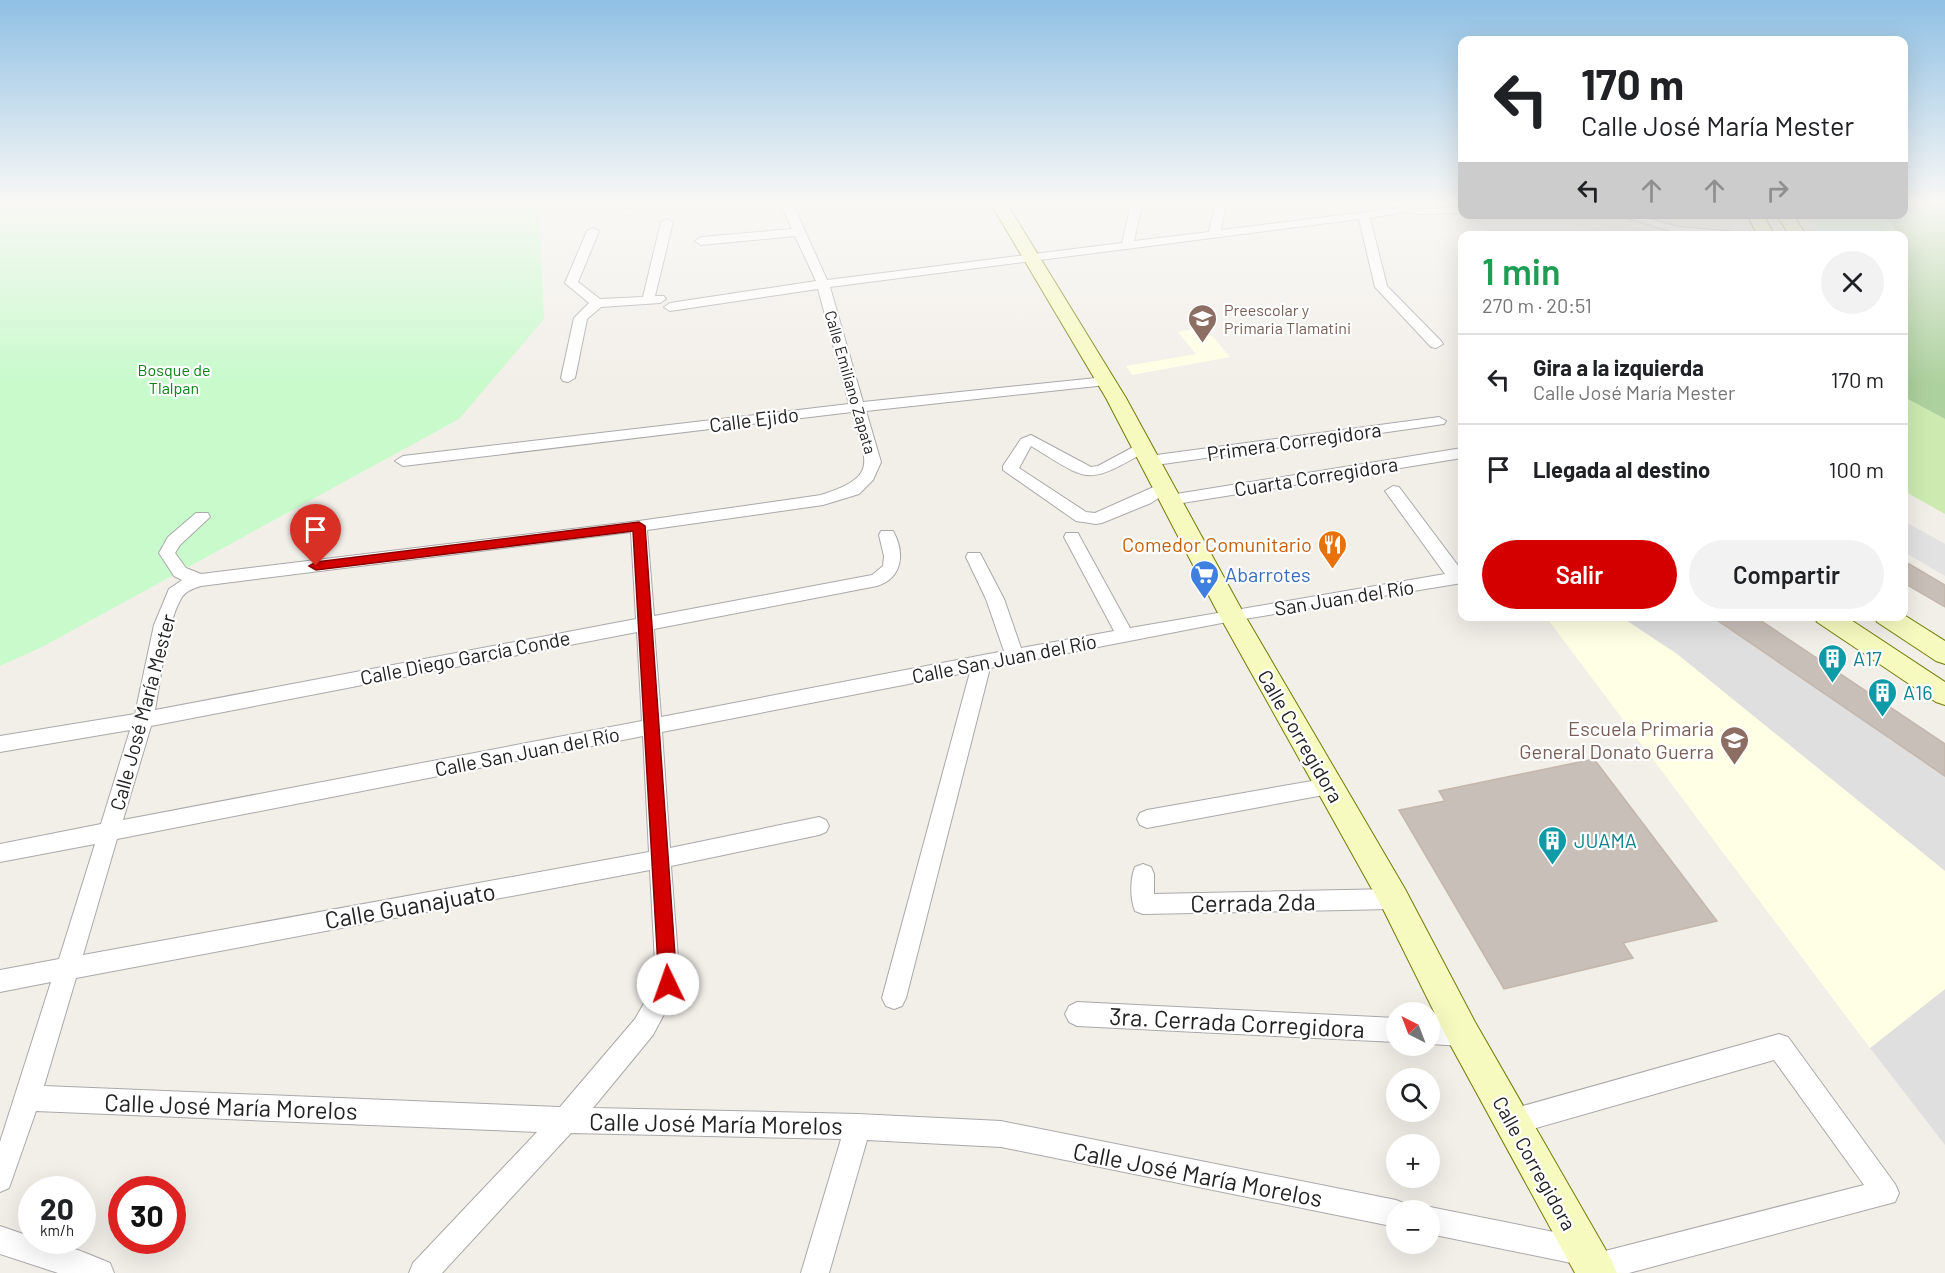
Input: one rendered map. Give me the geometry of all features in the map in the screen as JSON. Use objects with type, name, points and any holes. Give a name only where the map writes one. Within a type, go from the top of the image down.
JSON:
[{"type":"street","points":[[579,263],[571,283],[597,303]]},
{"type":"street","points":[[648,300],[657,263]]},
{"type":"street","name":"Calle Emiliano Zapata","points":[[813,263],[823,284],[873,462],[868,477],[854,490]]},
{"type":"street","points":[[670,307],[823,284],[989,263]]},
{"type":"street","name":"Calle Corregidora","points":[[1035,263],[1106,381],[1232,615],[1394,899],[1463,1034],[1592,1264]]},
{"type":"street","points":[[1376,263],[1381,287],[1436,344]]},
{"type":"street","points":[[568,378],[581,318],[597,303],[693,297],[702,302]]},
{"type":"street","name":"Calle Ejido","points":[[403,461],[859,407],[1106,381]]},
{"type":"street","name":"Primera Corregidora","points":[[1146,454],[1439,421]]},
{"type":"street","name":"Cuarta Corregidora","points":[[1146,454],[1091,472],[1081,470],[1031,440],[1026,442],[1011,466],[1011,470],[1082,517],[1096,519],[1167,494],[1458,454]]},
{"type":"street","name":"Calle José María Mester","points":[[0,1179],[28,1098],[143,720],[163,626],[176,593],[185,585],[200,580],[639,526],[823,500],[854,490]]},
{"type":"street","name":"San Juan del Río","points":[[1393,491],[1458,575]]},
{"type":"street","points":[[200,580],[180,572],[167,553],[174,541],[202,517]]},
{"type":"street","points":[[423,1273],[566,1120],[644,1027],[668,984],[639,526]]},
{"type":"street","name":"Calle Diego García Conde","points":[[0,744],[143,720],[646,622],[877,580],[889,573],[894,562],[887,535]]},
{"type":"street","points":[[1072,537],[1125,635]]},
{"type":"street","points":[[974,557],[995,599],[1015,656]]},
{"type":"street","name":"San Juan del Río","points":[[1232,615],[1458,578]]},
{"type":"street","name":"Calle San Juan del Río","points":[[0,854],[109,831],[1232,615]]},
{"type":"street","points":[[1834,621],[1945,695]]},
{"type":"street","points":[[1894,621],[1945,654]]},
{"type":"street","points":[[894,998],[982,662]]},
{"type":"street","points":[[1147,819],[1329,786]]},
{"type":"street","name":"Calle Guanajuato","points":[[0,981],[661,859],[819,826]]},
{"type":"street","name":"Cerrada 2da","points":[[1143,874],[1143,904],[1394,899]]},
{"type":"street","name":"3ra. Cerrada Corregidora","points":[[1077,1014],[1386,1029]]},
{"type":"street","points":[[1440,1033],[1463,1034]]},
{"type":"street","points":[[1440,1224],[1592,1264],[1886,1194],[1779,1046],[1512,1122]]},
{"type":"street","name":"Calle José María Morelos","points":[[28,1098],[566,1120],[858,1127],[1001,1134],[1386,1212]]},
{"type":"street","points":[[815,1273],[858,1127]]},
{"type":"street","points":[[0,1240],[100,1273]]},
{"type":"shaded area","name":"Preescolar y Primaria Tlamatini","points":[[1205,327],[1230,357],[1132,375],[1126,366],[1196,354],[1178,332]]},
{"type":"shaded area","points":[[1908,523],[1945,544],[1945,576],[1908,554]]},
{"type":"shaded area","name":"Escuela Primaria General Donato Guerra","points":[[1549,621],[1627,621],[1677,654],[1945,871],[1945,989],[1870,1048]]},
{"type":"shaded area","points":[[1627,621],[1760,621],[1945,744],[1945,871],[1677,654]]},
{"type":"shaded area","points":[[1945,989],[1945,1145],[1870,1048]]},
{"type":"green space","name":"Bosque de Tlalpan","points":[[0,263],[542,263],[544,319],[459,419],[42,647],[0,666]]},
{"type":"green space","points":[[1908,263],[1945,263],[1945,419],[1908,399]]},
{"type":"green space","points":[[1908,399],[1945,419],[1945,514],[1908,493]]},
{"type":"building","points":[[1908,563],[1945,585],[1945,607],[1908,585]]},
{"type":"building","points":[[1718,621],[1761,621],[1945,744],[1945,776]]},
{"type":"building","name":"JUAMA","points":[[1594,759],[1717,921],[1623,943],[1633,958],[1504,989],[1399,810],[1445,801],[1439,791]]},
{"type":"place","name":"Preescolar y Primaria Tlamatini","points":[[1203,344]]},
{"type":"place","name":"Comedor Comunitario","points":[[1333,570]]},
{"type":"place","name":"Abarrotes","points":[[1204,600]]},
{"type":"place","name":"A17","points":[[1832,684]]},
{"type":"place","name":"A16","points":[[1882,718]]},
{"type":"place","name":"Escuela Primaria General Donato Guerra","points":[[1735,766]]},
{"type":"place","name":"JUAMA","points":[[1553,866]]},
{"type":"route","points":[[316,566],[639,526],[668,984]]}]
